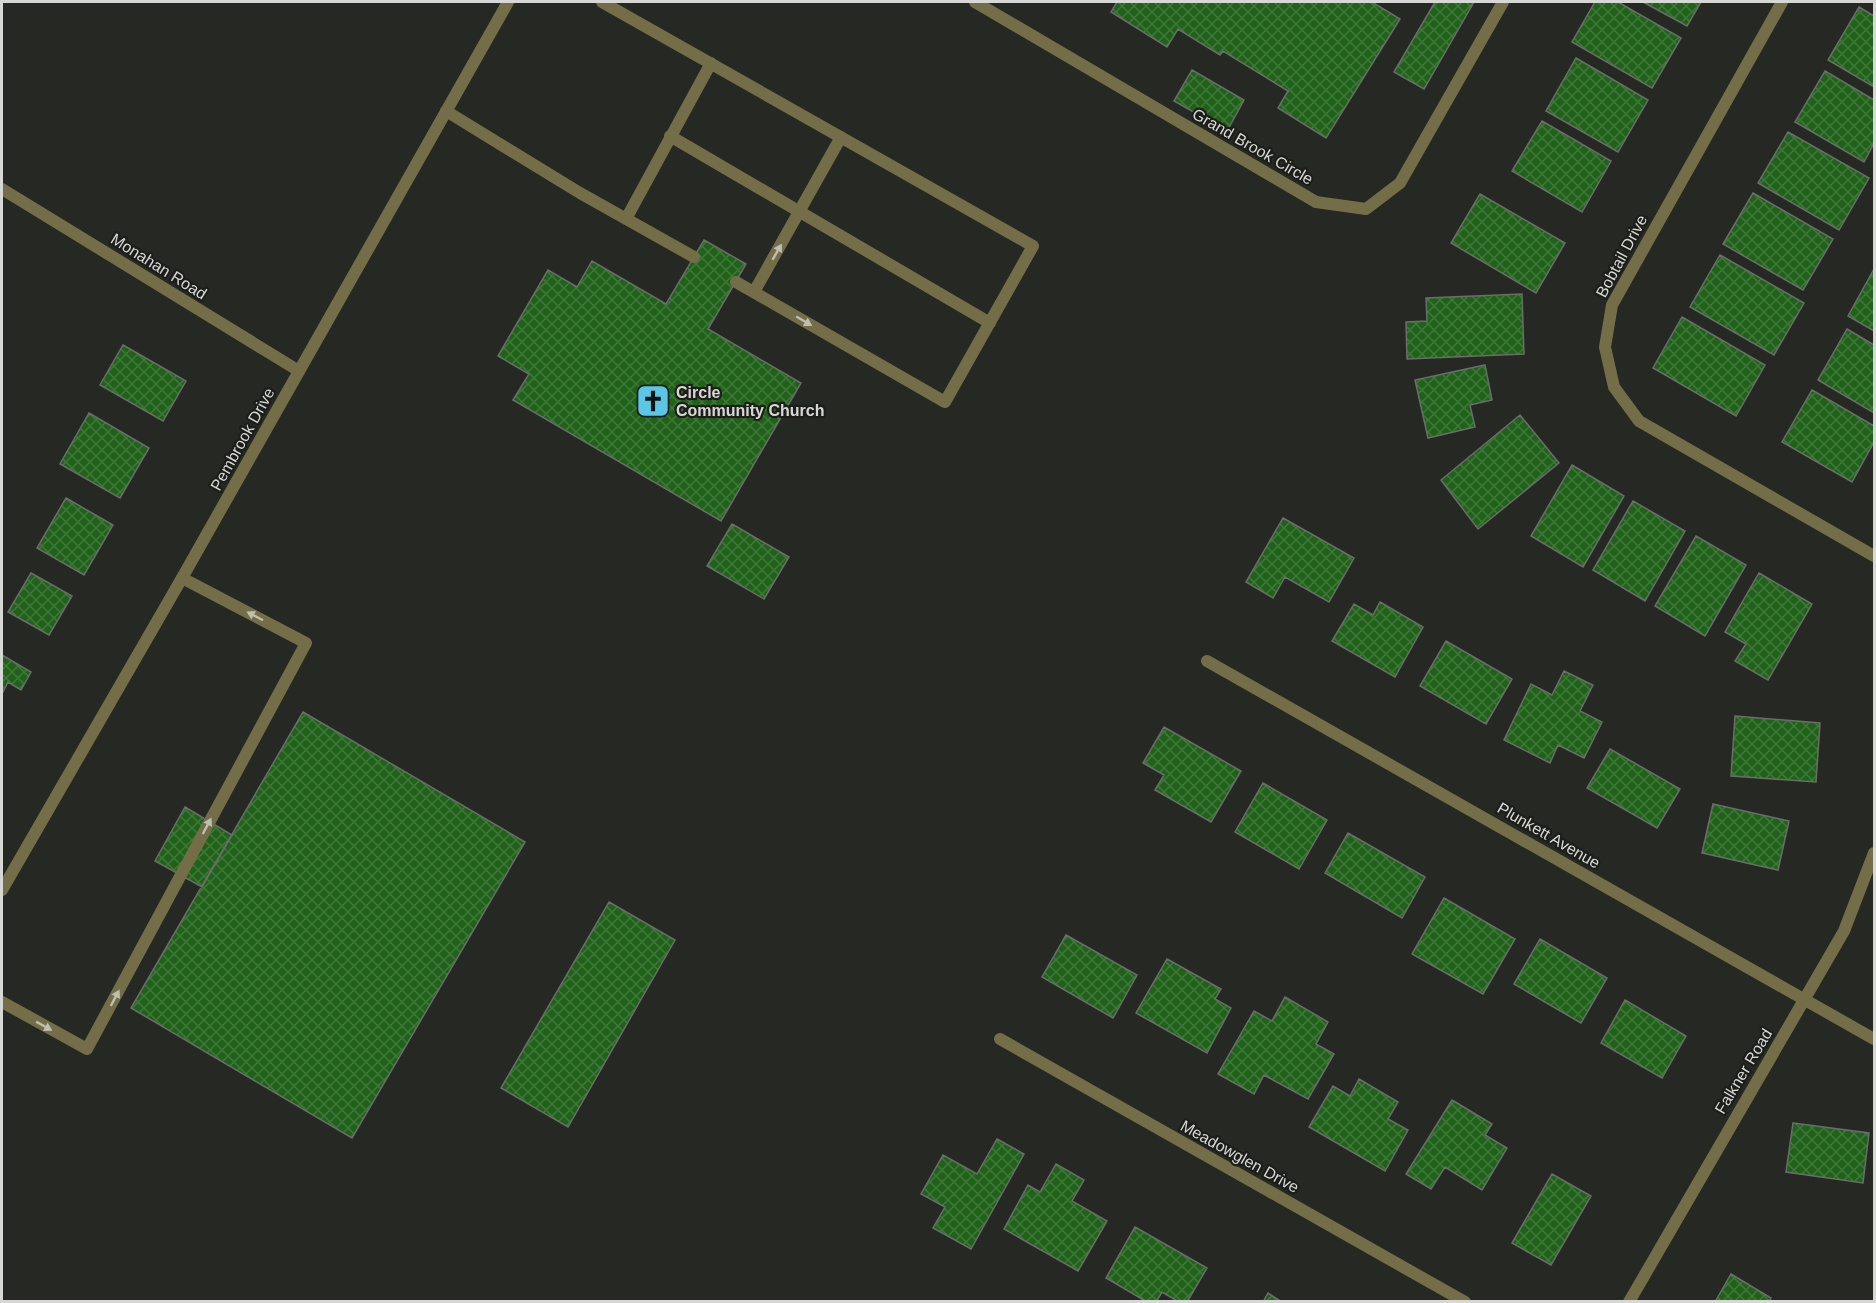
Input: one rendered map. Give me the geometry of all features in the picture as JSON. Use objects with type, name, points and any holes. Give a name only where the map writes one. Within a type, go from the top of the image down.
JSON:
[{"type":"street","name":"Pembrook Drive","points":[[2,890],[182,578],[508,2]]},
{"type":"street","points":[[602,2],[1033,246],[945,402],[736,282]]},
{"type":"street","name":"Grand Brook Circle","points":[[975,2],[1316,202],[1366,209],[1400,183],[1503,2]]},
{"type":"street","name":"Bobtail Drive","points":[[1782,2],[1612,305],[1605,347],[1614,387],[1639,421],[1875,556]]},
{"type":"street","points":[[626,219],[711,63]]},
{"type":"street","points":[[446,111],[694,257]]},
{"type":"street","points":[[670,136],[990,323]]},
{"type":"street","points":[[754,292],[841,137]]},
{"type":"street","name":"Monahan Road","points":[[2,189],[299,371]]},
{"type":"street","points":[[2,1002],[87,1049],[306,643],[182,578]]},
{"type":"street","name":"Plunkett Avenue","points":[[1207,661],[1875,1039]]},
{"type":"street","name":"Falkner Road","points":[[1629,1302],[1844,931],[1875,854]]},
{"type":"street","name":"Meadowglen Drive","points":[[1000,1039],[1465,1302]]},
{"type":"building","points":[[1117,2],[1372,2],[1400,19],[1326,138],[1278,108],[1288,91],[1223,51],[1220,55],[1178,29],[1167,47],[1111,12]]},
{"type":"building","points":[[1435,2],[1474,2],[1424,89],[1394,72]]},
{"type":"building","points":[[1595,2],[1618,2],[1681,38],[1652,88],[1572,42]]},
{"type":"building","points":[[1643,2],[1701,2],[1687,26]]},
{"type":"building","points":[[1859,7],[1874,16],[1874,87],[1828,60]]},
{"type":"building","points":[[1576,58],[1648,100],[1618,152],[1546,111]]},
{"type":"building","points":[[1192,70],[1244,100],[1227,131],[1174,101]]},
{"type":"building","points":[[1825,71],[1874,100],[1874,143],[1864,162],[1795,122]]},
{"type":"building","points":[[1542,121],[1611,161],[1582,212],[1512,171]]},
{"type":"building","points":[[1788,132],[1869,178],[1839,230],[1758,183]]},
{"type":"building","points":[[1753,193],[1833,239],[1803,290],[1723,244]]},
{"type":"building","points":[[1480,194],[1565,243],[1536,293],[1451,243]]},
{"type":"building","points":[[704,240],[746,264],[708,329],[801,383],[721,521],[513,400],[529,374],[498,356],[548,270],[577,287],[592,261],[666,304]]},
{"type":"building","points":[[1720,255],[1804,303],[1774,355],[1690,307]]},
{"type":"building","points":[[1874,269],[1874,331],[1848,316]]},
{"type":"building","points":[[1522,294],[1524,354],[1407,359],[1406,322],[1427,321],[1426,298]]},
{"type":"building","points":[[1682,317],[1765,365],[1736,416],[1653,368]]},
{"type":"building","points":[[1847,329],[1874,345],[1874,413],[1818,380]]},
{"type":"building","points":[[123,345],[186,381],[163,421],[100,385]]},
{"type":"building","points":[[1485,365],[1492,400],[1470,405],[1475,427],[1428,438],[1415,380]]},
{"type":"building","points":[[1812,390],[1874,426],[1874,442],[1852,482],[1782,442]]},
{"type":"building","points":[[89,413],[149,448],[120,498],[60,464]]},
{"type":"building","points":[[1520,415],[1559,463],[1478,529],[1441,480]]},
{"type":"building","points":[[1572,465],[1624,496],[1583,567],[1531,536]]},
{"type":"building","points":[[66,498],[113,525],[84,575],[37,548]]},
{"type":"building","points":[[1633,501],[1685,531],[1645,601],[1593,570]]},
{"type":"building","points":[[1283,518],[1354,558],[1329,602],[1285,577],[1273,598],[1246,582]]},
{"type":"building","points":[[732,524],[789,557],[764,599],[707,566]]},
{"type":"building","points":[[1696,536],[1746,565],[1705,636],[1655,606]]},
{"type":"building","points":[[31,573],[72,596],[49,635],[8,612]]},
{"type":"building","points":[[1759,573],[1812,604],[1768,680],[1735,661],[1746,644],[1725,632]]},
{"type":"building","points":[[1380,602],[1423,627],[1395,677],[1332,641],[1354,604],[1373,615]]},
{"type":"building","points":[[1446,641],[1512,679],[1486,724],[1420,686]]},
{"type":"building","points":[[2,655],[31,672],[21,690],[8,682],[2,694]]},
{"type":"building","points":[[1564,671],[1593,685],[1580,711],[1602,722],[1584,758],[1558,745],[1550,763],[1504,740],[1531,684],[1552,695]]},
{"type":"building","points":[[303,712],[525,842],[352,1138],[131,1008]]},
{"type":"building","points":[[1735,716],[1820,723],[1816,782],[1731,776]]},
{"type":"building","points":[[1164,727],[1241,771],[1211,822],[1155,790],[1164,775],[1143,763]]},
{"type":"building","points":[[1610,749],[1680,789],[1657,828],[1587,788]]},
{"type":"building","points":[[1263,783],[1327,820],[1299,869],[1235,832]]},
{"type":"building","points":[[1713,804],[1789,821],[1778,870],[1702,853]]},
{"type":"building","points":[[185,807],[232,835],[202,887],[155,861]]},
{"type":"building","points":[[1348,833],[1425,877],[1402,918],[1325,873]]},
{"type":"building","points":[[1444,898],[1515,939],[1483,994],[1412,954]]},
{"type":"building","points":[[609,902],[675,940],[568,1127],[501,1088]]},
{"type":"building","points":[[1066,935],[1137,975],[1113,1018],[1042,977]]},
{"type":"building","points":[[1540,939],[1607,978],[1581,1023],[1514,984]]},
{"type":"building","points":[[1167,959],[1221,989],[1215,999],[1231,1008],[1207,1053],[1136,1013]]},
{"type":"building","points":[[1285,997],[1328,1022],[1316,1044],[1334,1054],[1308,1099],[1264,1075],[1254,1094],[1218,1074],[1254,1011],[1272,1021]]},
{"type":"building","points":[[1625,1000],[1686,1036],[1662,1078],[1601,1043]]},
{"type":"building","points":[[1359,1079],[1398,1102],[1388,1119],[1408,1130],[1385,1171],[1309,1127],[1333,1086],[1350,1096]]},
{"type":"building","points":[[1452,1100],[1492,1124],[1485,1135],[1507,1148],[1482,1190],[1445,1167],[1431,1189],[1406,1174]]},
{"type":"building","points":[[1793,1123],[1869,1133],[1863,1183],[1786,1172]]},
{"type":"building","points":[[997,1139],[1024,1154],[971,1249],[933,1228],[945,1207],[921,1194],[943,1155],[977,1174]]},
{"type":"building","points":[[1056,1164],[1084,1180],[1072,1201],[1107,1221],[1078,1271],[1004,1229],[1028,1185],[1040,1192]]},
{"type":"building","points":[[1552,1174],[1591,1196],[1551,1265],[1512,1243]]},
{"type":"building","points":[[1135,1227],[1207,1268],[1187,1302],[1179,1302],[1162,1292],[1156,1302],[1147,1302],[1106,1278]]},
{"type":"building","points":[[1731,1274],[1771,1298],[1769,1302],[1715,1302]]},
{"type":"building","points":[[1268,1293],[1282,1302],[1263,1302]]},
{"type":"place","name":"Circle Community Church","points":[[653,401]]}]
